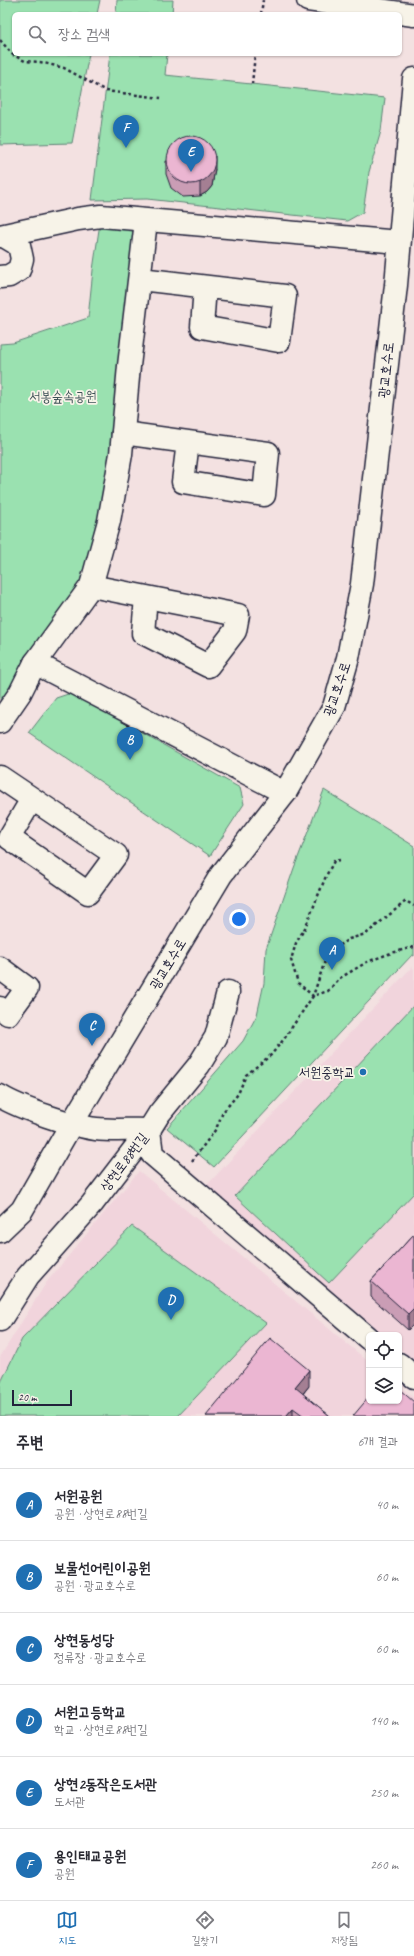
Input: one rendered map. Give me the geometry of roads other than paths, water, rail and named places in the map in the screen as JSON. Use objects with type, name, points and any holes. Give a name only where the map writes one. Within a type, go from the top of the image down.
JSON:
[{"type":"street","points":[[320,1],[394,12]]},
{"type":"street","points":[[402,13],[414,15]]},
{"type":"street","name":"광교호수로","points":[[0,1231],[22,1210],[72,1123],[221,876],[285,793],[334,707],[348,658],[362,584],[399,242],[414,79]]},
{"type":"street","points":[[2,236],[78,219],[101,216],[399,242]]},
{"type":"street","points":[[0,722],[20,693],[35,662],[91,586],[108,521],[123,433],[146,221]]},
{"type":"street","points":[[0,277],[9,276],[19,270],[22,259],[19,245],[2,236]]},
{"type":"street","points":[[140,279],[205,287]]},
{"type":"street","points":[[123,433],[188,442]]},
{"type":"street","points":[[91,586],[146,597]]},
{"type":"street","points":[[35,662],[285,793]]},
{"type":"street","points":[[0,777],[116,855],[88,893],[9,838],[32,799]]},
{"type":"street","points":[[0,968],[27,988],[8,1014],[0,1008]]},
{"type":"street","name":"상현로88번길","points":[[0,1320],[28,1276],[92,1204],[149,1130],[159,1114],[199,1064],[216,1037],[228,992]]},
{"type":"street","points":[[0,1096],[10,1102],[72,1123],[97,1129],[149,1130],[152,1154],[366,1336]]},
{"type":"street","points":[[402,1367],[414,1377]]},
{"type":"place","name":"용인태교공원","points":[[126,148]]},
{"type":"place","name":"상현2동작은도서관","points":[[191,172]]},
{"type":"place","name":"보물선어린이공원","points":[[130,760]]},
{"type":"place","name":"서원공원","points":[[332,970]]},
{"type":"place","name":"상현동성당","points":[[92,1046]]},
{"type":"place","name":"서원중학교","points":[[363,1072]]},
{"type":"place","name":"서원고등학교","points":[[171,1320]]},
{"type":"park label","name":"서봉숲속공원","points":[[63,396]]}]
